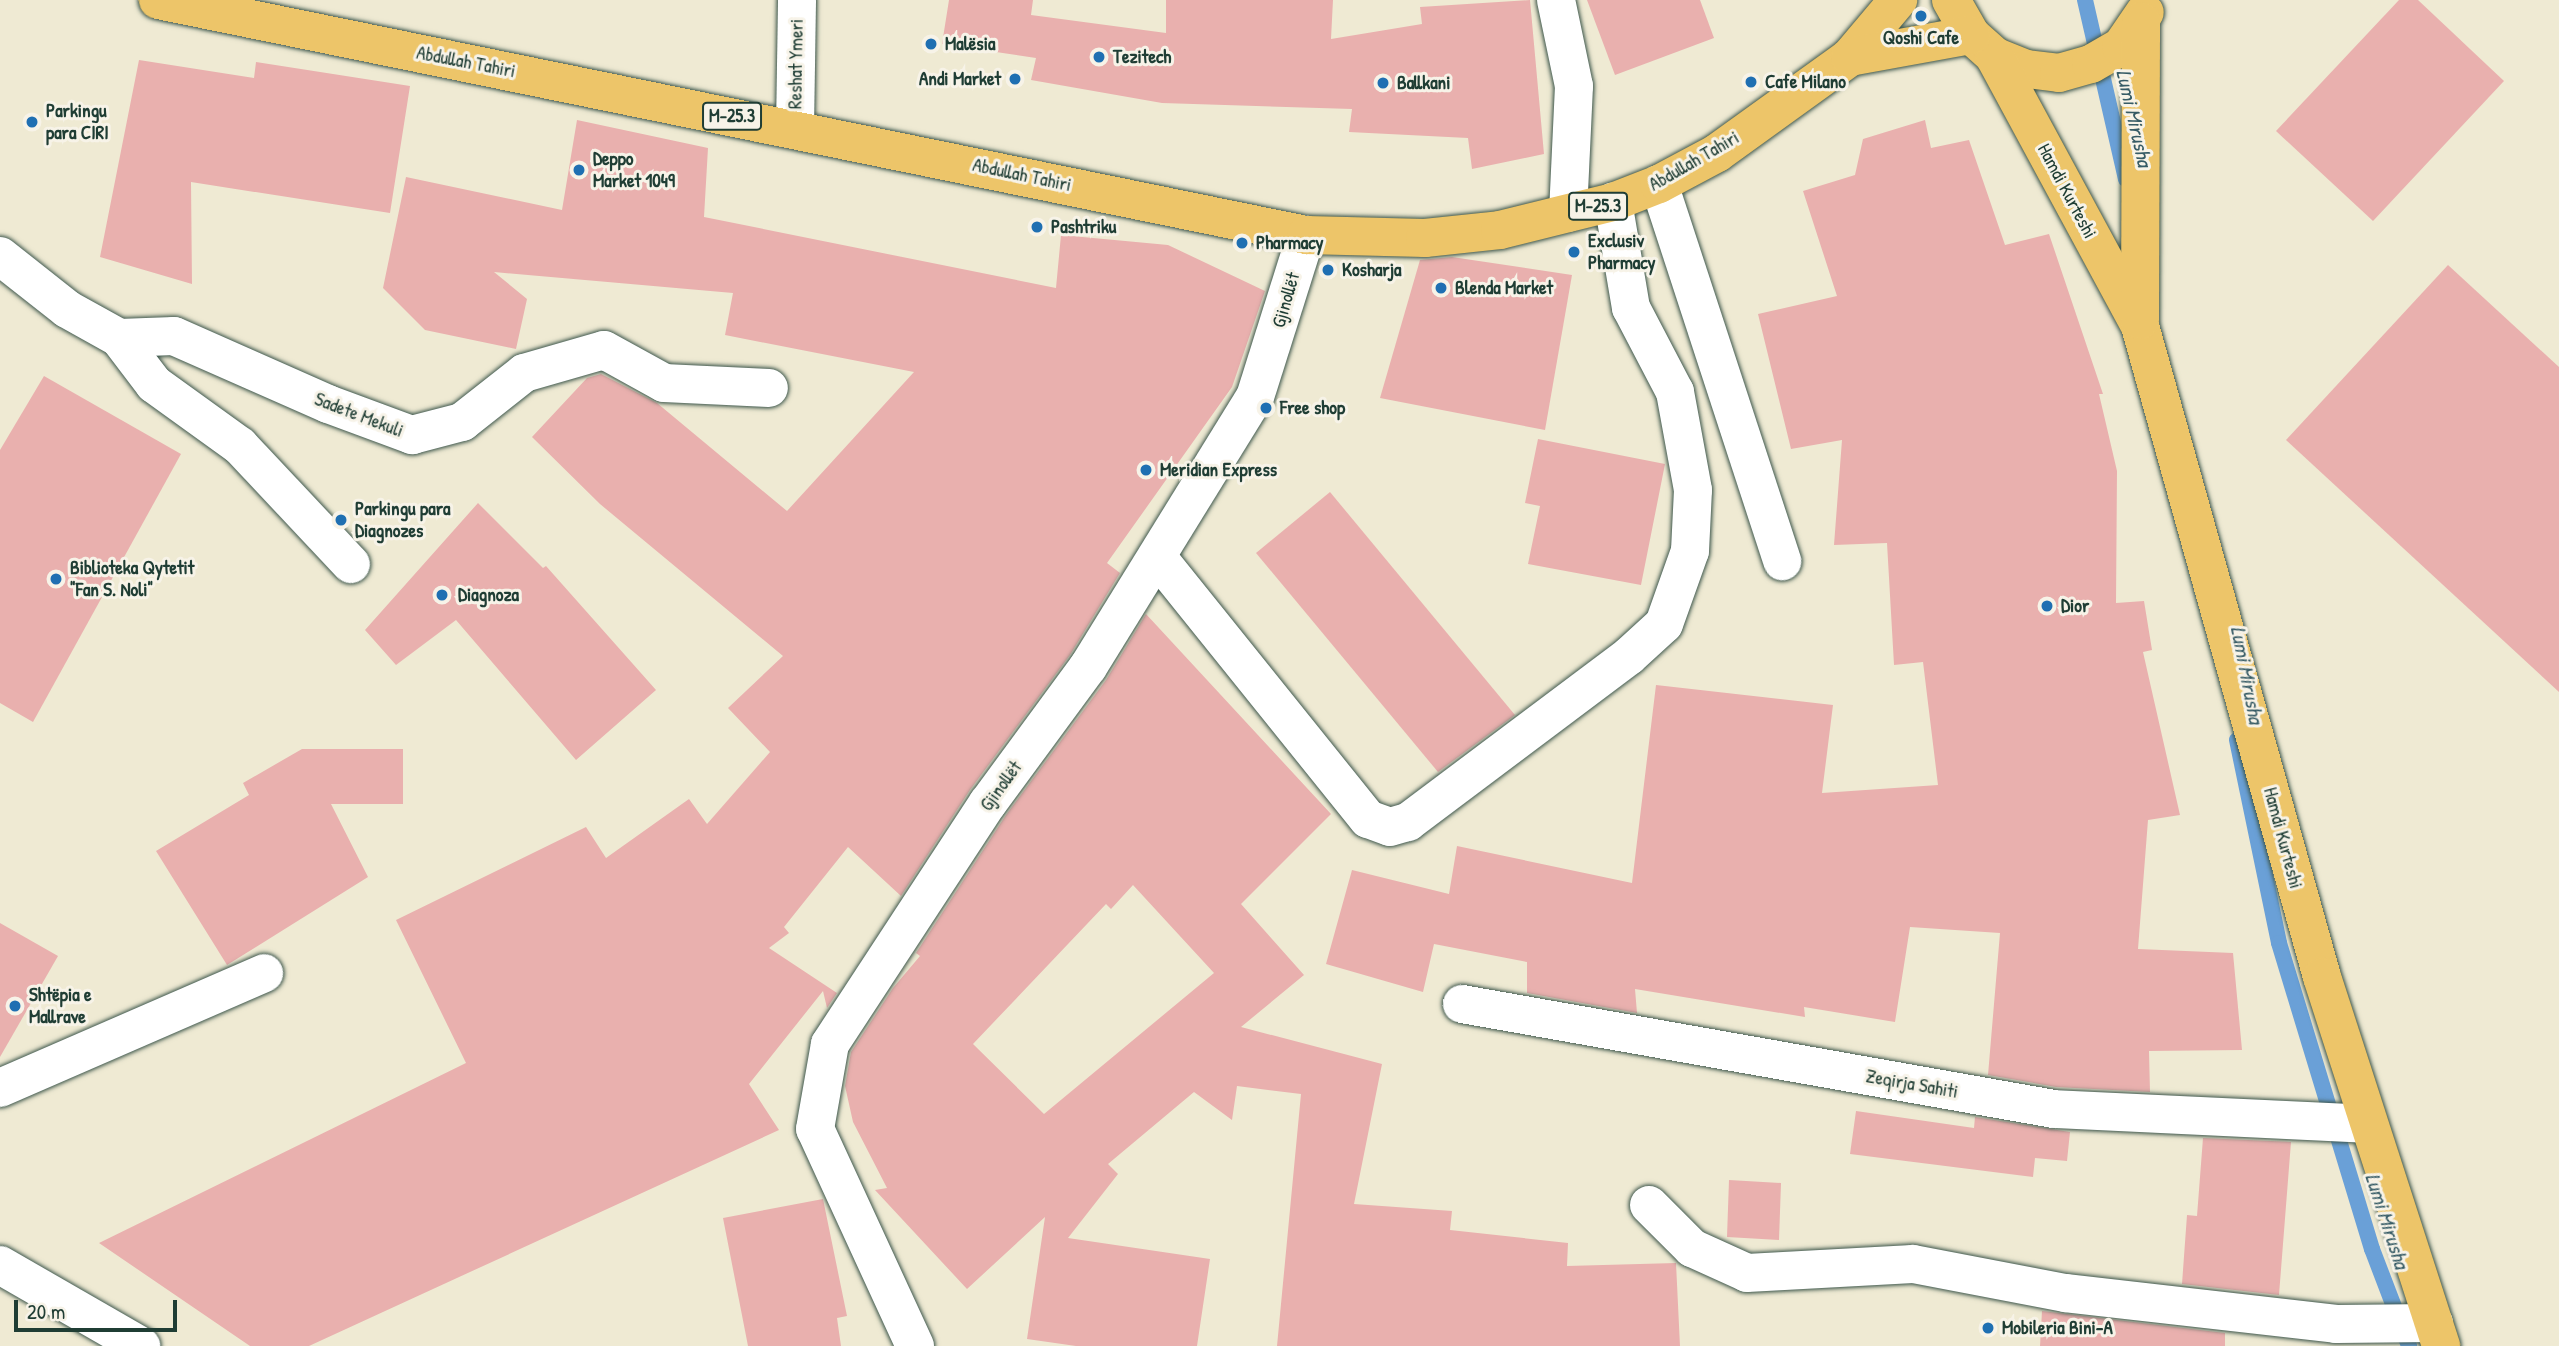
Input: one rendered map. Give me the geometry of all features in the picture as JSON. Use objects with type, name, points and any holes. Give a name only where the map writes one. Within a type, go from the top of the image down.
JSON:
[{"type":"main road","name":"Abdullah Tahiri","points":[[158,0],[1306,235],[1425,238],[1500,230],[1613,202],[1659,184],[1717,153],[1850,57],[1898,0]]},
{"type":"main road","name":"Hamdi Kurteshi","points":[[1951,0],[1982,45],[2140,326],[2322,977],[2437,1335]]},
{"type":"main road","name":"Hamdi Kurteshi","points":[[2140,326],[2146,11]]},
{"type":"main road","points":[[1982,45],[2027,69],[2059,73],[2091,64],[2121,47],[2146,11]]},
{"type":"main road","name":"Abdullah Tahiri","points":[[1850,57],[1982,45]]},
{"type":"street","name":"Reshat Ymeri","points":[[795,129],[797,0]]},
{"type":"street","points":[[1556,0],[1574,86],[1568,213]]},
{"type":"street","points":[[1659,184],[1782,561]]},
{"type":"street","points":[[1158,558],[1368,819],[1390,827],[1408,822],[1619,664],[1664,624],[1690,551],[1693,490],[1675,392],[1631,308],[1613,202]]},
{"type":"street","name":"Gjinollët","points":[[915,1346],[815,1129],[830,1044],[988,803],[1088,667],[1158,558],[1255,397],[1306,235]]},
{"type":"street","points":[[0,256],[67,309],[119,338],[154,384],[240,446],[351,564]]},
{"type":"street","name":"Sadete Mekuli","points":[[119,338],[174,336],[328,404],[412,435],[462,422],[524,373],[604,350],[664,383],[769,388]]},
{"type":"street","points":[[0,1088],[264,973]]},
{"type":"street","name":"Zeqirja Sahiti","points":[[1462,1004],[2054,1109],[2368,1124]]},
{"type":"street","points":[[1649,1205],[1692,1248],[1746,1273],[1913,1264],[2066,1293],[2437,1335]]},
{"type":"street","points":[[0,1265],[141,1346]]},
{"type":"building","points":[[949,0],[1033,0],[1031,15],[1166,33],[1166,0],[1333,0],[1331,39],[1422,24],[1420,7],[1530,0],[1544,154],[1472,169],[1468,138],[1349,132],[1352,109],[1162,103],[1031,80],[1036,58],[942,44]]},
{"type":"building","points":[[1587,0],[1700,0],[1714,38],[1615,75]]},
{"type":"building","points":[[2399,0],[2418,0],[2504,81],[2373,221],[2276,131]]},
{"type":"building","points":[[139,60],[254,78],[256,62],[410,86],[390,213],[191,182],[192,284],[100,257]]},
{"type":"building","points":[[577,120],[708,148],[704,217],[1056,288],[1061,235],[1168,245],[1265,291],[1232,387],[1107,563],[1120,573],[1070,655],[970,790],[901,896],[848,847],[784,927],[789,933],[769,948],[837,993],[827,1008],[823,991],[749,1084],[779,1130],[309,1346],[250,1346],[99,1243],[466,1063],[396,920],[586,827],[606,858],[689,799],[707,824],[770,752],[728,708],[783,656],[600,504],[532,437],[587,378],[601,374],[657,403],[787,511],[914,372],[725,335],[733,293],[494,272],[527,299],[516,349],[425,330],[383,288],[406,177],[562,210]]},
{"type":"building","points":[[1925,120],[1931,148],[1969,140],[2005,245],[2049,234],[2103,394],[2099,394],[2117,471],[2116,603],[2144,601],[2152,650],[2143,652],[2180,815],[2148,820],[2138,949],[2233,953],[2242,1050],[2149,1051],[2150,1092],[2056,1087],[1988,1075],[2000,933],[1910,927],[1895,1022],[1804,1007],[1805,1017],[1635,989],[1637,1013],[1527,993],[1527,962],[1434,944],[1423,992],[1326,964],[1352,870],[1449,894],[1457,846],[1632,883],[1656,685],[1833,705],[1822,793],[1938,785],[1923,662],[1894,665],[1887,543],[1834,545],[1842,440],[1791,449],[1758,314],[1837,296],[1803,191],[1855,175],[1863,139]]},
{"type":"building","points":[[1452,257],[1572,275],[1545,430],[1380,398],[1420,260]]},
{"type":"building","points":[[2448,265],[2559,367],[2559,692],[2286,440]]},
{"type":"building","name":"Biblioteka Qytetit \"Fan S. Noli\"","points":[[44,376],[181,454],[33,722],[0,703],[0,450]]},
{"type":"building","points":[[1538,439],[1665,464],[1641,585],[1528,564],[1540,506],[1525,503]]},
{"type":"building","points":[[1330,492],[1515,715],[1438,772],[1256,553]]},
{"type":"building","points":[[478,503],[543,568],[546,566],[656,690],[576,760],[456,620],[396,665],[365,630]]},
{"type":"building","points":[[1146,614],[1331,814],[1241,904],[1304,975],[1241,1027],[1382,1064],[1354,1204],[1452,1211],[1450,1230],[1568,1243],[1567,1266],[1676,1263],[1680,1346],[1277,1346],[1301,1094],[1237,1086],[1232,1120],[1194,1092],[1108,1164],[1118,1174],[1068,1238],[1210,1259],[1197,1346],[1076,1346],[1027,1339],[1045,1217],[967,1289],[875,1190],[887,1188],[853,1122],[845,1086],[851,1052],[893,988],[920,956],[916,953],[1006,815],[1106,680]],"holes":[[[1133,885],[1214,973],[1044,1114],[973,1044],[1106,904],[1111,909]]]},
{"type":"building","points":[[302,749],[403,749],[403,804],[331,804],[368,877],[227,965],[156,851],[249,795],[243,783]]},
{"type":"building","name":"Shtëpia e Mallrave","points":[[0,923],[58,956],[0,1057]]},
{"type":"building","points":[[1856,1111],[1974,1128],[1975,1117],[2070,1132],[2067,1161],[2035,1158],[2033,1177],[1850,1154]]},
{"type":"building","points":[[2203,1138],[2291,1142],[2279,1295],[2182,1284],[2187,1215],[2197,1216]]},
{"type":"building","points":[[1729,1180],[1781,1183],[1779,1240],[1727,1237]]},
{"type":"building","points":[[823,1199],[847,1316],[837,1318],[841,1346],[748,1346],[723,1218]]},
{"type":"building","points":[[2042,1311],[2225,1333],[2225,1346],[2040,1346]]},
{"type":"waterway","name":"Lumi Mirusha","points":[[2085,0],[2126,179]]},
{"type":"waterway","name":"Lumi Mirusha","points":[[2237,740],[2279,943],[2372,1249],[2409,1346]]},
{"type":"place","name":"Qoshi Cafe","points":[[1921,16]]},
{"type":"place","name":"Malësia","points":[[931,44]]},
{"type":"place","name":"Tezitech","points":[[1099,57]]},
{"type":"place","name":"Andi Market","points":[[1015,79]]},
{"type":"place","name":"Cafe Milano","points":[[1751,82]]},
{"type":"place","name":"Ballkani","points":[[1383,83]]},
{"type":"place","name":"Parkingu para CIRI","points":[[32,122]]},
{"type":"place","name":"Deppo Market 1049","points":[[579,170]]},
{"type":"place","name":"Pashtriku","points":[[1037,227]]},
{"type":"place","name":"Pharmacy","points":[[1242,243]]},
{"type":"place","name":"Exclusiv Pharmacy","points":[[1574,252]]},
{"type":"place","name":"Kosharja","points":[[1328,270]]},
{"type":"place","name":"Blenda Market","points":[[1441,288]]},
{"type":"place","name":"Free shop","points":[[1266,408]]},
{"type":"place","name":"Meridian Express","points":[[1146,470]]},
{"type":"place","name":"Parkingu para Diagnozes","points":[[341,520]]},
{"type":"place","name":"Biblioteka Qytetit \"Fan S. Noli\"","points":[[56,579]]},
{"type":"place","name":"Diagnoza","points":[[442,595]]},
{"type":"place","name":"Dior","points":[[2047,606]]},
{"type":"place","name":"Shtëpia e Mallrave","points":[[15,1006]]},
{"type":"place","name":"Mobileria Bini-A","points":[[1988,1328]]}]
